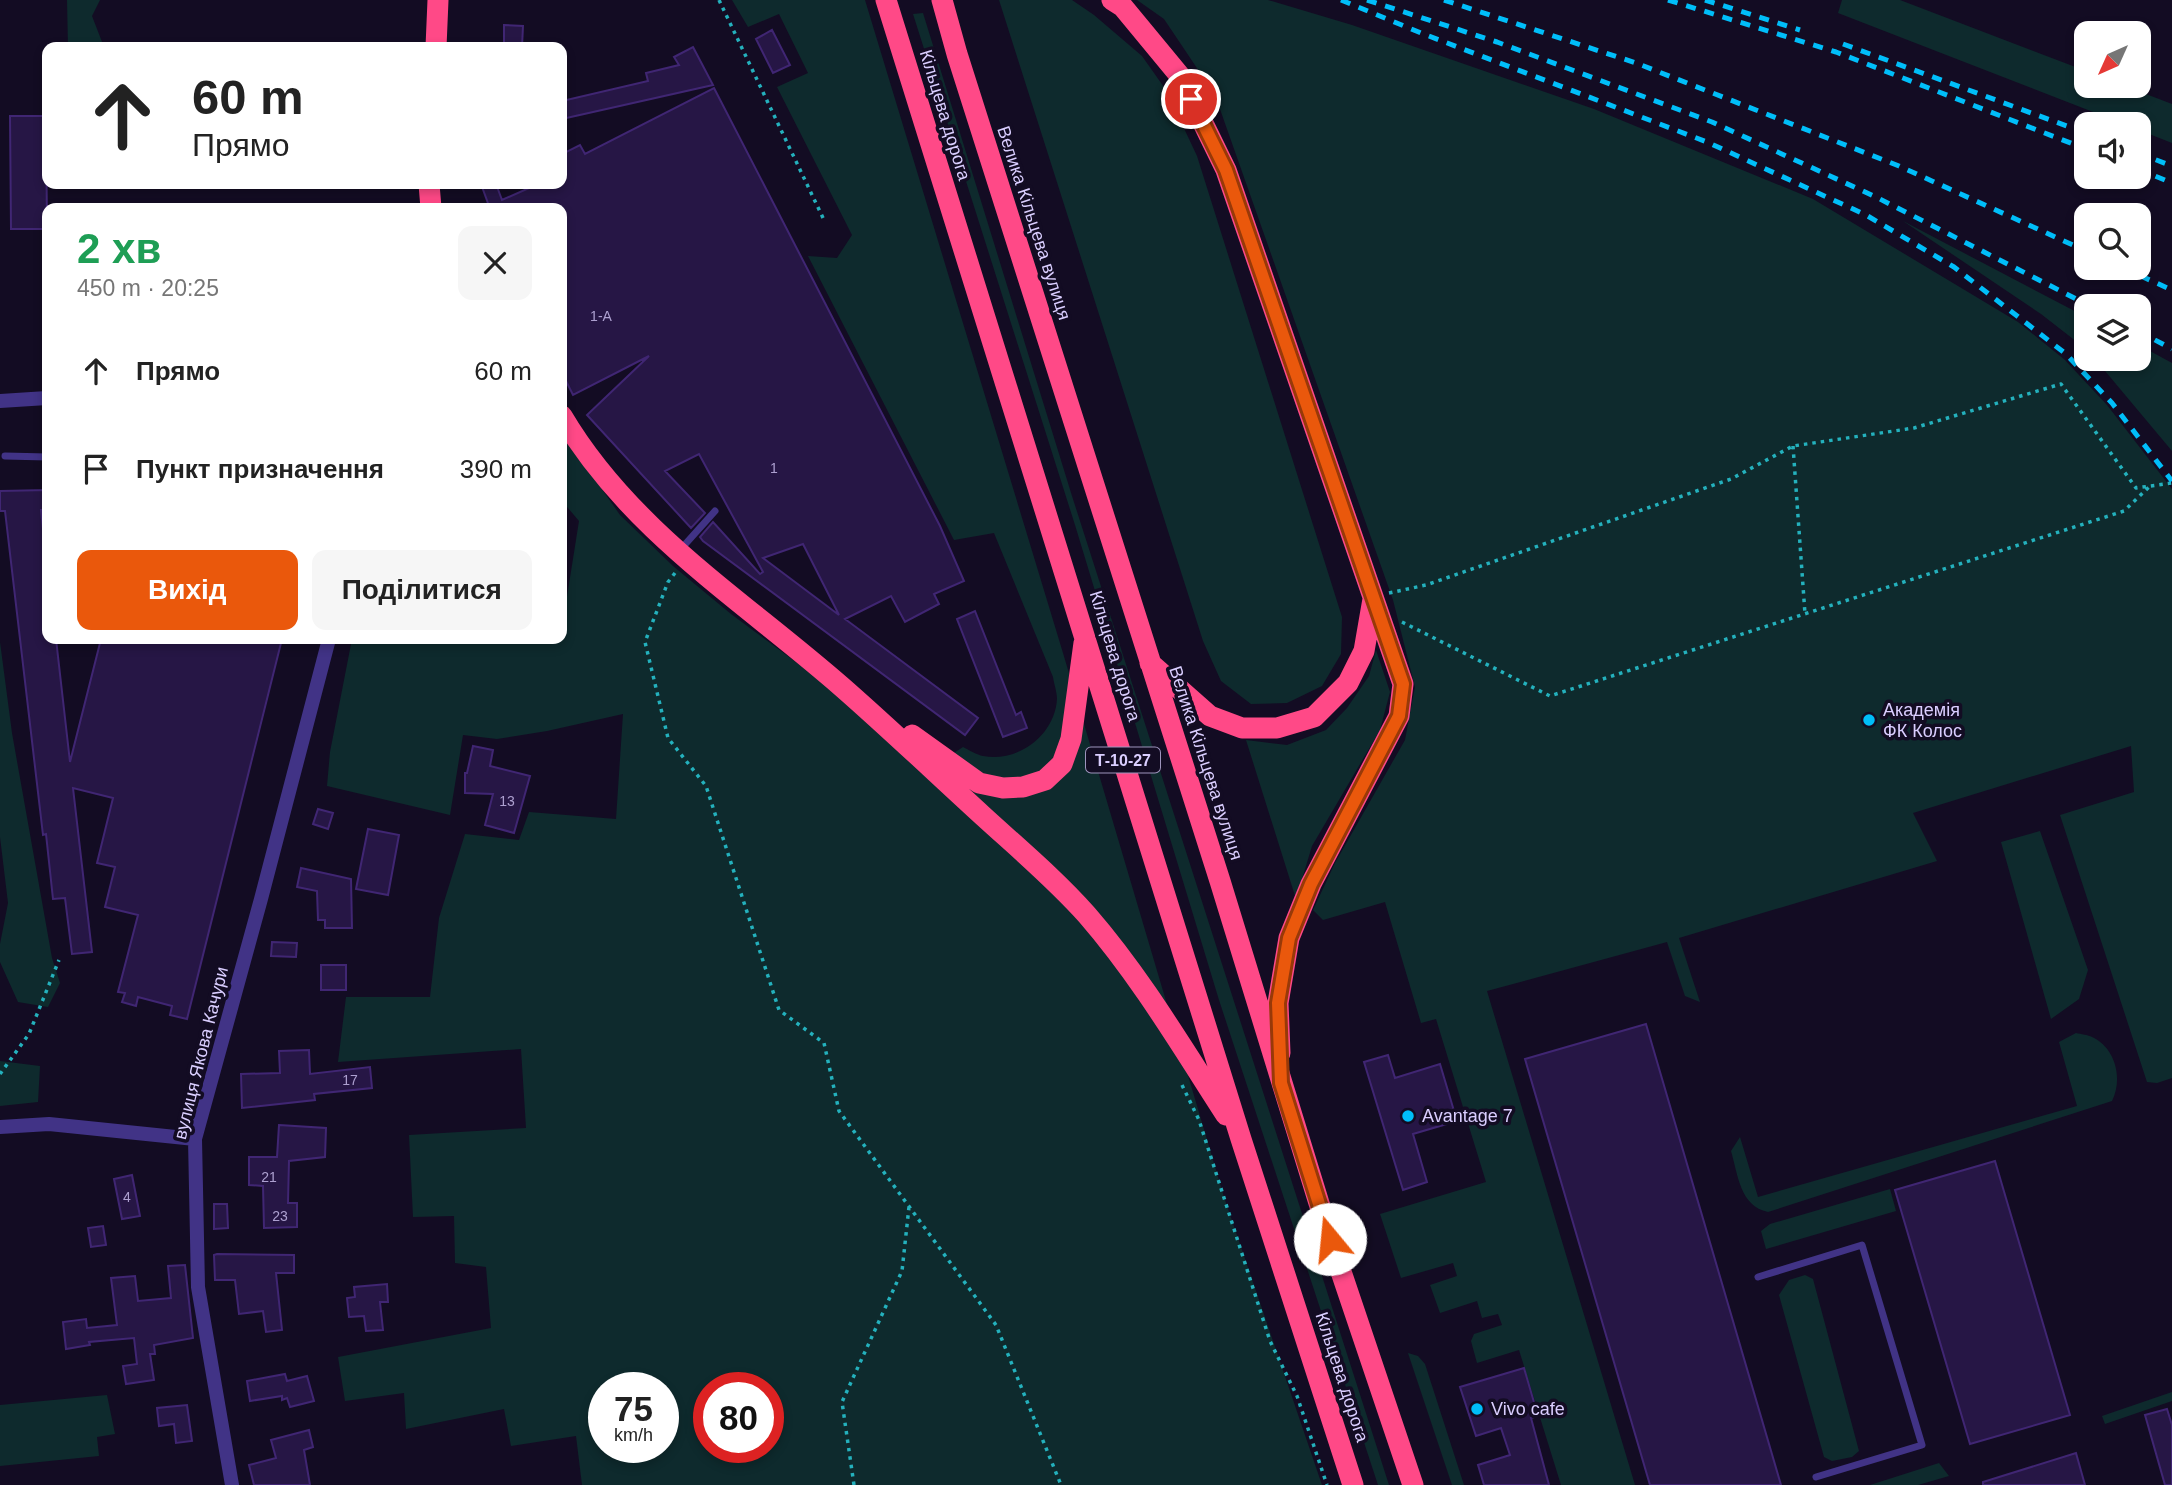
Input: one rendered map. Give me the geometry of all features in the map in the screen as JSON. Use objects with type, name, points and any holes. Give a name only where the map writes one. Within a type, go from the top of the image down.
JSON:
[{"type":"highway","points":[[436,42],[438,0]]},
{"type":"highway","name":"Кільцева дорога","points":[[886,0],[1241,1139],[1353,1485]]},
{"type":"highway","name":"Кільцева дорога","points":[[942,0],[957,54]]},
{"type":"highway","points":[[1112,0],[1123,7],[1180,76],[1226,170],[1403,684],[1399,716],[1311,884],[1289,938],[1278,1003],[1281,1083]]},
{"type":"highway","name":"Велика Кільцева вулиця","points":[[957,54],[1216,868],[1348,1294],[1413,1485]]},
{"type":"highway","points":[[567,425],[626,502],[682,556],[841,686],[1087,915],[1162,1015],[1241,1139]]},
{"type":"highway","points":[[1149,662],[1210,716],[1241,729],[1278,729],[1314,716],[1348,683],[1364,651],[1376,604]]},
{"type":"highway","points":[[841,686],[979,783],[1003,788],[1023,787],[1045,780],[1062,764],[1071,739],[1085,637]]},
{"type":"street","points":[[0,401],[42,398]]},
{"type":"street","name":"вулиця Якова Качури","points":[[232,1485],[198,1291],[195,1139],[328,644]]},
{"type":"street","points":[[0,1127],[49,1124],[195,1139]]},
{"type":"lane","points":[[5,456],[42,457]]},
{"type":"lane","points":[[682,556],[715,511]]},
{"type":"lane","points":[[1758,1277],[1862,1245],[1922,1445],[1816,1477]]},
{"type":"path","points":[[719,0],[824,220]]},
{"type":"path","points":[[1376,604],[1731,479],[1793,446],[1914,428],[2061,384],[2136,488],[2172,484]]},
{"type":"path","points":[[1793,446],[1805,614]]},
{"type":"path","points":[[1376,604],[1550,696],[2124,511],[2151,485]]},
{"type":"path","points":[[682,556],[668,582],[645,642],[668,737],[706,786],[779,1010],[824,1043],[839,1111],[996,1325],[1060,1485]]},
{"type":"path","points":[[0,1074],[29,1034],[59,960]]},
{"type":"path","points":[[1181,1083],[1199,1120],[1270,1341],[1297,1396],[1327,1485]]},
{"type":"path","points":[[854,1485],[842,1402],[902,1271],[909,1207]]},
{"type":"green space","points":[[67,0],[100,0],[92,16],[102,42],[68,42]]},
{"type":"green space","points":[[732,0],[865,0],[1224,1197],[1322,1485],[582,1485],[576,1436],[511,1446],[504,1409],[406,1429],[404,1393],[345,1401],[338,1357],[491,1328],[486,1267],[455,1263],[454,1216],[413,1217],[409,1135],[526,1128],[521,1049],[338,1062],[346,997],[430,997],[439,918],[465,834],[519,840],[529,812],[616,819],[623,714],[497,739],[463,735],[450,815],[327,786],[330,752],[351,644],[567,644],[567,596],[579,521],[567,507],[567,439],[620,515],[673,566],[731,614],[835,691],[922,774],[963,747],[981,755],[996,757],[1021,751],[1042,735],[1055,712],[1057,699],[1053,677],[994,533],[954,540],[808,256],[837,258],[852,235],[777,87],[808,73],[779,14],[748,27]]},
{"type":"green space","points":[[999,0],[1072,0],[1094,15],[1142,56],[1166,90],[1197,156],[1342,617],[1341,654],[1322,686],[1287,703],[1251,704],[1221,681],[1203,641]]},
{"type":"green space","points":[[1137,0],[1268,0],[1352,25],[1594,109],[1813,199],[2018,322],[2065,360],[2107,405],[2172,489],[2172,1078],[2157,1083],[2147,1082],[2060,815],[2134,792],[2131,746],[1913,813],[1937,861],[1679,938],[1700,1002],[1685,996],[1667,942],[1487,991],[1635,1485],[1561,1485],[1519,1350],[1477,1363],[1471,1341],[1474,1334],[1502,1325],[1498,1314],[1482,1318],[1477,1301],[1440,1313],[1430,1285],[1457,1276],[1453,1263],[1401,1278],[1380,1214],[1486,1182],[1436,1019],[1421,1023],[1385,902],[1323,920],[1313,910],[1335,863],[1405,740],[1415,687],[1393,600],[1215,95],[1164,19]]},
{"type":"green space","points":[[1842,0],[1900,0],[2074,66],[2074,98],[2151,96],[2172,104],[2172,143],[2151,135],[2151,112],[2093,112],[1838,13]]},
{"type":"green space","points":[[923,13],[1072,496],[1389,1485],[1378,1485],[1219,1000],[1075,525],[913,14]]},
{"type":"green space","points":[[1903,221],[2074,311],[2074,340],[2041,314]]},
{"type":"green space","points":[[2151,352],[2172,363],[2172,451],[2105,371],[2151,371]]},
{"type":"green space","points":[[0,642],[12,733],[52,958],[60,983],[48,1007],[18,1002],[0,962],[0,944],[8,903],[0,837]]},
{"type":"green space","points":[[1376,650],[1390,692],[1380,730],[1312,846],[1296,899],[1246,740],[1287,745],[1326,730],[1347,708],[1369,676]]},
{"type":"green space","points":[[2040,831],[2088,970],[2079,999],[2051,1019],[2001,842]]},
{"type":"green space","points":[[2076,1033],[2090,1036],[2100,1042],[2112,1056],[2117,1083],[2112,1101],[1768,1212],[1751,1203],[1742,1188],[1731,1151],[1740,1137],[1758,1197],[2077,1106],[2059,1042]]},
{"type":"green space","points":[[0,1061],[40,1066],[38,1102],[0,1106]]},
{"type":"green space","points":[[1890,1189],[1896,1211],[1766,1249],[1761,1231],[1770,1224]]},
{"type":"green space","points":[[1805,1275],[1813,1279],[1859,1451],[1852,1457],[1832,1461],[1824,1457],[1779,1295],[1789,1280]]},
{"type":"green space","points":[[1408,1353],[1418,1356],[1425,1364],[1464,1485],[1452,1485]]},
{"type":"green space","points":[[2172,1392],[2172,1401],[2105,1424],[2102,1416]]},
{"type":"green space","points":[[107,1395],[115,1434],[97,1437],[99,1456],[0,1466],[0,1405]]},
{"type":"green space","points":[[1939,1463],[1949,1476],[1918,1485],[1870,1485]]},
{"type":"building","points":[[504,25],[523,26],[522,42],[504,42]]},
{"type":"building","points":[[772,30],[790,65],[773,73],[756,39]]},
{"type":"building","points":[[693,47],[713,85],[567,118],[567,100],[648,81],[646,73],[679,65],[674,57]]},
{"type":"building","points":[[714,88],[940,526],[964,581],[934,594],[939,604],[905,622],[891,596],[845,619],[978,718],[965,735],[703,541],[700,537],[713,522],[760,574],[763,572],[699,454],[665,471],[705,513],[691,528],[587,415],[649,356],[573,395],[567,383],[567,203],[488,203],[483,189],[498,189],[502,200],[527,189],[567,189],[567,152],[580,145],[585,154]],"holes":[[[803,544],[839,615],[763,558]]]},
{"type":"building","points":[[10,116],[42,116],[42,189],[47,189],[47,203],[42,203],[42,229],[11,229]]},
{"type":"building","points":[[42,490],[42,644],[57,644],[70,762],[100,644],[281,644],[187,1019],[170,1015],[172,1006],[138,997],[136,1006],[122,1002],[125,993],[118,992],[138,915],[105,907],[115,867],[97,863],[113,798],[73,788],[92,952],[72,954],[65,898],[53,899],[46,834],[43,835],[5,511],[0,511],[0,491]]},
{"type":"building","points":[[975,611],[1016,715],[1021,712],[1027,728],[1003,737],[957,619]]},
{"type":"building","points":[[473,746],[493,750],[490,766],[530,776],[514,833],[485,825],[493,794],[465,793],[465,773]]},
{"type":"building","points":[[318,809],[333,813],[328,829],[313,824]]},
{"type":"building","points":[[368,829],[399,835],[388,895],[356,889]]},
{"type":"building","points":[[301,868],[351,879],[352,928],[325,928],[325,920],[318,920],[317,891],[297,887]]},
{"type":"building","points":[[272,942],[297,943],[296,957],[271,956]]},
{"type":"building","points":[[321,965],[346,965],[346,990],[321,990]]},
{"type":"building","points":[[1646,1024],[1781,1485],[1650,1485],[1525,1059]]},
{"type":"building","points":[[309,1050],[310,1074],[370,1067],[372,1088],[314,1094],[315,1100],[242,1108],[241,1074],[280,1073],[279,1051]]},
{"type":"building","points":[[1388,1055],[1395,1078],[1440,1064],[1457,1121],[1413,1134],[1427,1182],[1403,1190],[1364,1062]]},
{"type":"building","points":[[279,1125],[326,1128],[325,1157],[289,1161],[288,1203],[297,1203],[297,1227],[264,1228],[263,1186],[249,1185],[249,1157],[277,1157]]},
{"type":"building","points":[[1995,1161],[2070,1415],[1970,1444],[1895,1190]]},
{"type":"building","points":[[132,1175],[140,1216],[122,1219],[114,1179]]},
{"type":"building","points":[[214,1204],[227,1204],[228,1228],[214,1229]]},
{"type":"building","points":[[103,1226],[106,1245],[91,1247],[88,1228]]},
{"type":"building","points":[[214,1255],[294,1255],[294,1273],[276,1273],[282,1330],[266,1332],[263,1311],[239,1314],[235,1280],[215,1280]]},
{"type":"building","points":[[185,1265],[193,1338],[154,1345],[155,1354],[150,1354],[154,1380],[126,1384],[123,1366],[137,1364],[134,1338],[89,1342],[90,1345],[66,1349],[63,1322],[86,1319],[87,1328],[117,1325],[111,1278],[135,1276],[138,1301],[171,1298],[168,1266]]},
{"type":"building","points":[[387,1284],[388,1302],[380,1302],[383,1330],[366,1331],[364,1316],[349,1317],[347,1298],[355,1297],[354,1287]]},
{"type":"building","points":[[1524,1368],[1538,1416],[1531,1418],[1549,1485],[1484,1485],[1478,1465],[1510,1455],[1501,1428],[1476,1436],[1460,1387]]},
{"type":"building","points":[[285,1374],[287,1381],[307,1376],[314,1401],[290,1407],[287,1398],[282,1400],[282,1396],[250,1401],[247,1381]]},
{"type":"building","points":[[187,1405],[192,1441],[176,1443],[174,1424],[159,1426],[157,1408]]},
{"type":"building","points":[[2167,1409],[2172,1425],[2172,1485],[2165,1485],[2145,1415]]},
{"type":"building","points":[[309,1430],[313,1447],[304,1450],[310,1485],[254,1485],[249,1465],[276,1458],[271,1440]]},
{"type":"building","points":[[2076,1453],[2085,1485],[1983,1485],[1983,1482]]},
{"type":"railway","points":[[1341,0],[1707,142],[1866,215],[1954,267],[2066,354],[2112,403],[2172,481]]},
{"type":"railway","points":[[1367,0],[1497,42],[1712,122],[1876,197],[2074,298]]},
{"type":"railway","points":[[1444,0],[1636,63],[1899,166],[2074,246]]},
{"type":"railway","points":[[1668,0],[1836,52],[2074,144]]},
{"type":"railway","points":[[1705,0],[1800,30]]},
{"type":"railway","points":[[1843,44],[2074,129]]},
{"type":"railway","points":[[2151,158],[2172,166]]},
{"type":"railway","points":[[2151,174],[2172,183]]},
{"type":"railway","points":[[2150,280],[2172,290]]},
{"type":"railway","points":[[2151,338],[2172,349]]},
{"type":"place","name":"Академія ФК Колос","points":[[1869,720]]},
{"type":"place","name":"Avantage 7","points":[[1408,1116]]},
{"type":"place","name":"Vivo cafe","points":[[1477,1409]]},
{"type":"route","points":[[1191,99],[1226,170],[1403,684],[1399,716],[1311,884],[1289,938],[1278,1003],[1281,1083],[1330,1239]]}]
